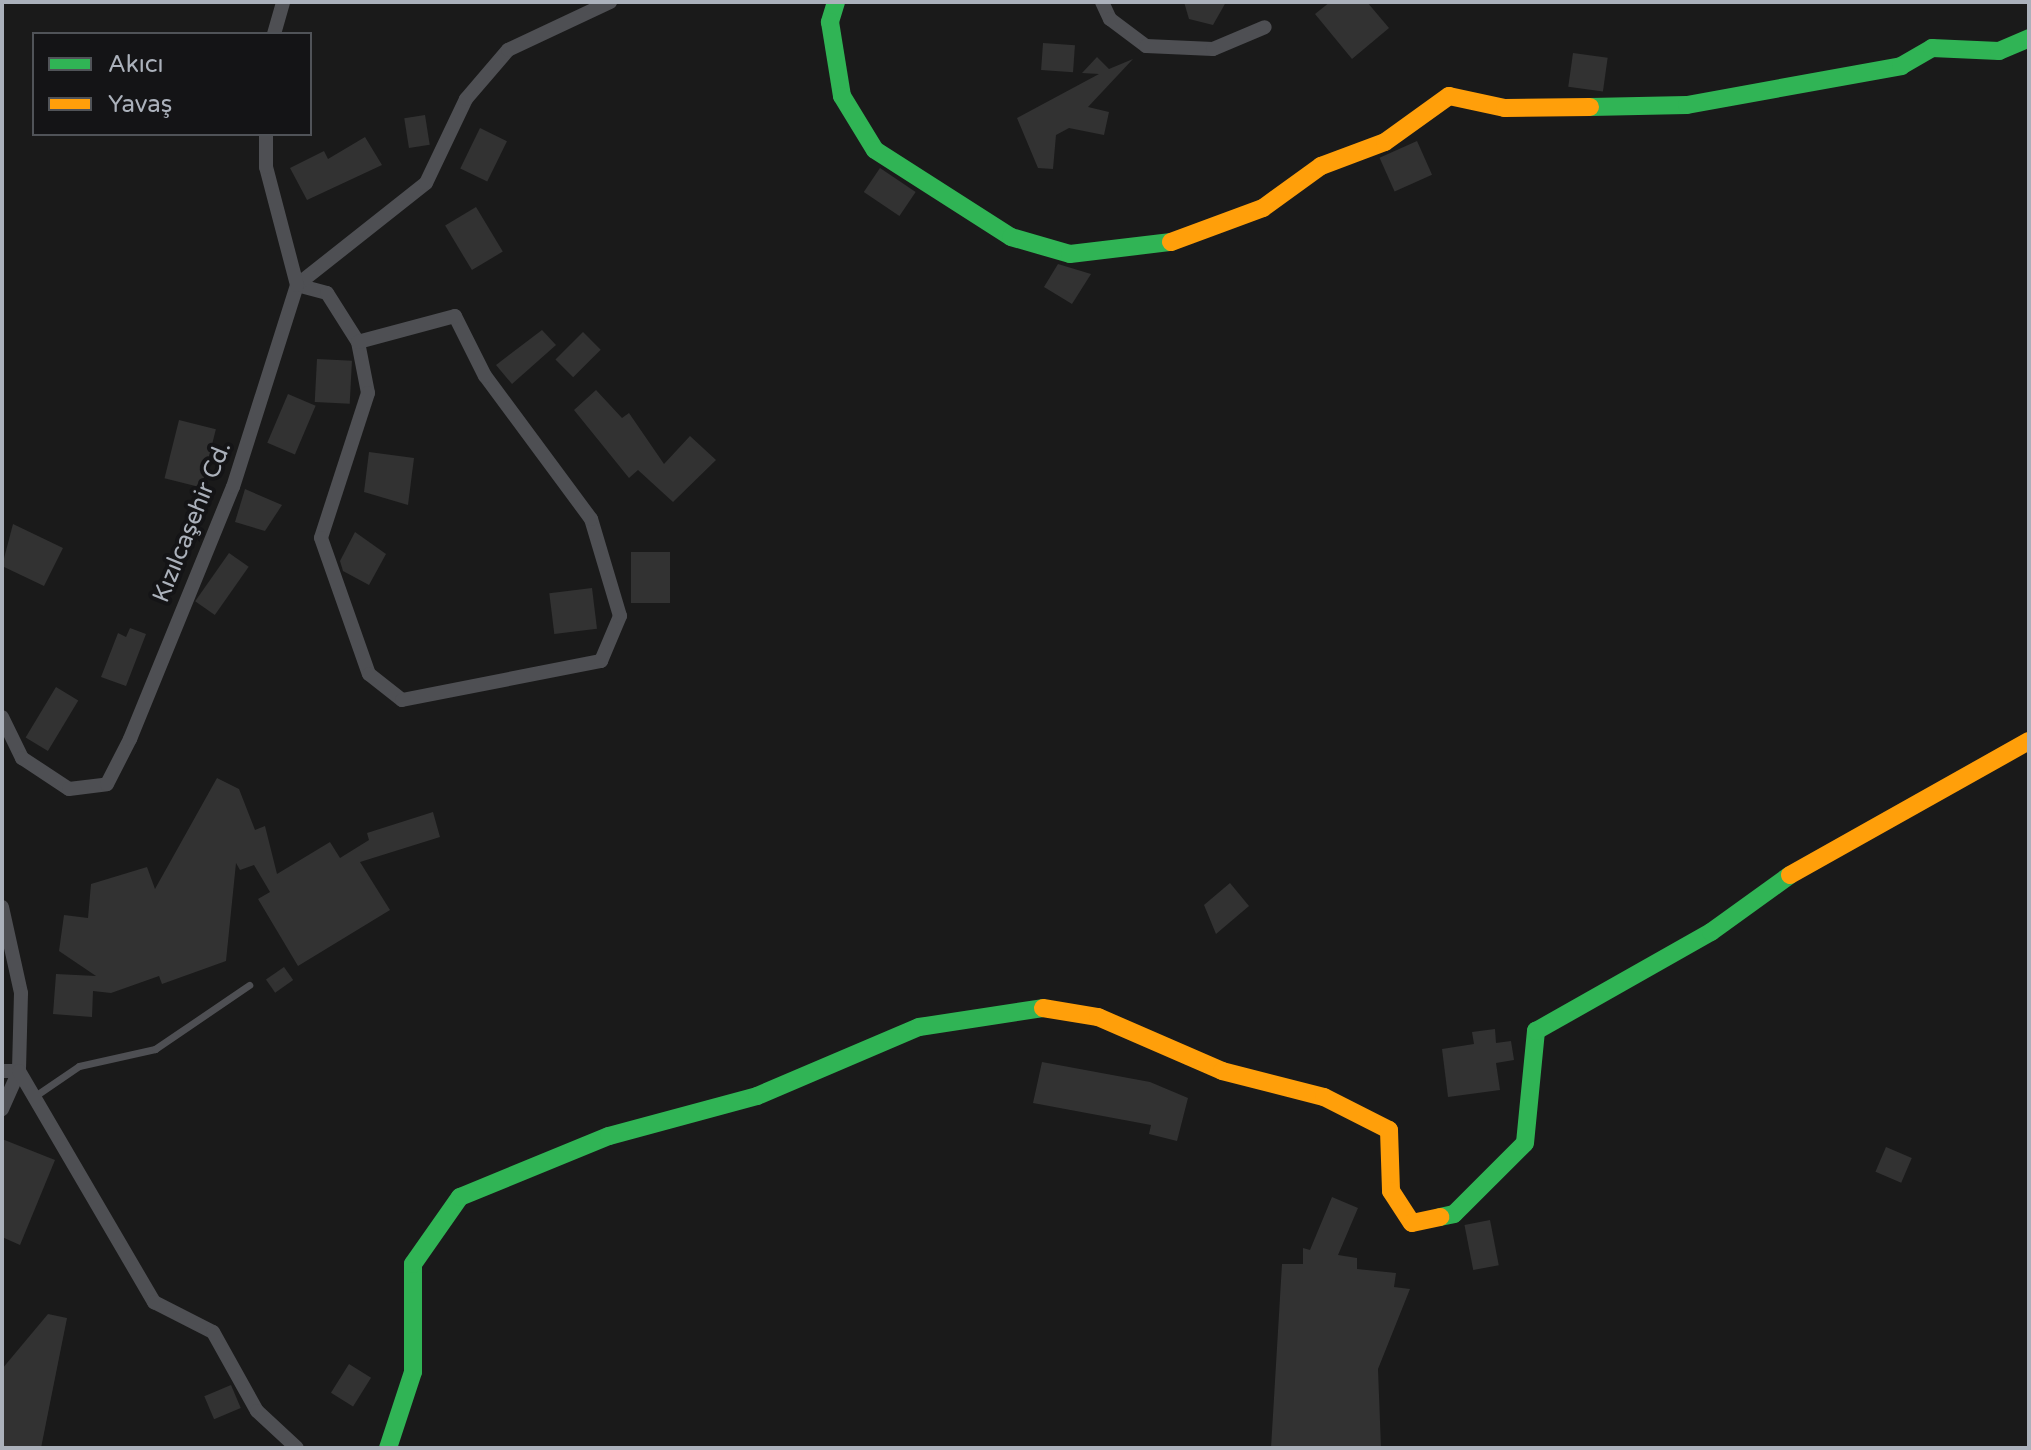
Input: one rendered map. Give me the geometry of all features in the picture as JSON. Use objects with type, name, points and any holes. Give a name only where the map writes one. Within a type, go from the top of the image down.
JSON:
[{"type":"street","points":[[275,32],[283,2]]},
{"type":"street","points":[[297,285],[426,183],[466,99],[508,50],[610,2]]},
{"type":"street","points":[[836,2],[830,22],[842,96],[875,150],[1011,237],[1070,254],[1198,235],[1263,208],[1321,166],[1385,142],[1449,96],[1505,108],[1687,105],[1901,66],[1932,48],[1999,51],[2029,38]]},
{"type":"street","points":[[1102,2],[1110,19],[1146,46],[1213,49],[1265,27]]},
{"type":"street","points":[[266,136],[266,167],[297,285]]},
{"type":"street","points":[[297,285],[327,293],[358,342],[368,393],[321,538],[369,674],[402,700],[601,661],[620,616],[591,519],[485,376],[455,316],[358,342]]},
{"type":"street","name":"Kızılcaşehir Cd.","points":[[2,717],[22,758],[69,789],[107,784],[233,487],[297,285]]},
{"type":"street","points":[[388,1448],[413,1372],[413,1264],[460,1197],[609,1136],[757,1096],[849,1051],[919,1027],[1033,1006],[1098,1017],[1222,1071],[1324,1097],[1389,1130],[1391,1191],[1412,1223],[1454,1214],[1525,1143],[1536,1031],[1711,932],[1798,869],[2029,741]]},
{"type":"street","points":[[2,907],[21,993],[19,1071],[2,1109]]},
{"type":"street","points":[[2,1071],[19,1071]]},
{"type":"street","points":[[19,1071],[154,1302],[213,1332],[250,1401],[297,1448]]},
{"type":"lane","points":[[35,1096],[79,1066],[155,1049],[249,985]]},
{"type":"building","points":[[1184,2],[1226,2],[1213,25],[1189,19]]},
{"type":"building","points":[[1330,2],[1367,2],[1389,28],[1352,59],[1315,14]]},
{"type":"building","points":[[1043,43],[1075,45],[1073,72],[1041,70]]},
{"type":"building","points":[[1573,53],[1608,58],[1603,92],[1568,87]]},
{"type":"building","points":[[1097,57],[1109,69],[1133,59],[1088,107],[1109,112],[1104,135],[1069,128],[1056,135],[1053,169],[1038,168],[1017,118],[1099,74],[1082,73]]},
{"type":"building","points":[[425,115],[430,145],[409,148],[404,118]]},
{"type":"building","points":[[480,128],[507,141],[487,182],[460,168]]},
{"type":"building","points":[[365,137],[382,165],[307,200],[290,168],[324,151],[328,159]]},
{"type":"building","points":[[1417,141],[1432,175],[1395,191],[1380,158]]},
{"type":"building","points":[[880,168],[916,192],[899,216],[864,192]]},
{"type":"building","points":[[476,207],[503,252],[472,270],[445,226]]},
{"type":"building","points":[[1058,264],[1091,274],[1072,304],[1044,287]]},
{"type":"building","points":[[542,330],[556,345],[512,384],[496,365]]},
{"type":"building","points":[[583,332],[601,350],[573,377],[555,360]]},
{"type":"building","points":[[317,359],[352,361],[350,404],[315,402]]},
{"type":"building","points":[[596,390],[622,418],[629,413],[664,464],[690,436],[716,460],[673,502],[638,470],[629,478],[574,410]]},
{"type":"building","points":[[288,394],[316,406],[295,455],[267,443]]},
{"type":"building","points":[[179,420],[216,429],[201,487],[164,478]]},
{"type":"building","points":[[369,452],[414,458],[408,505],[364,492]]},
{"type":"building","points":[[245,489],[282,505],[265,531],[235,522]]},
{"type":"building","points":[[13,524],[63,548],[44,586],[2,566]]},
{"type":"building","points":[[355,532],[386,554],[369,585],[343,571],[340,561]]},
{"type":"building","points":[[631,552],[670,552],[670,603],[631,603]]},
{"type":"building","points":[[229,553],[249,567],[215,615],[195,601]]},
{"type":"building","points":[[592,588],[597,629],[554,634],[549,593]]},
{"type":"building","points":[[130,628],[146,634],[126,686],[101,677],[118,633],[126,637]]},
{"type":"building","points":[[56,687],[78,700],[48,751],[26,738]]},
{"type":"building","points":[[217,778],[239,789],[255,830],[265,826],[277,874],[330,842],[340,858],[369,840],[367,833],[433,812],[440,837],[360,862],[390,910],[298,966],[258,899],[270,892],[254,865],[240,870],[236,863],[226,961],[162,984],[159,976],[111,993],[93,991],[92,1017],[53,1014],[56,974],[96,976],[59,951],[64,915],[88,918],[91,884],[147,867],[155,889]]},
{"type":"building","points":[[1230,883],[1249,906],[1216,934],[1204,905]]},
{"type":"building","points":[[284,967],[293,980],[275,993],[266,980]]},
{"type":"building","points":[[1495,1029],[1496,1043],[1511,1041],[1514,1060],[1496,1063],[1500,1090],[1448,1097],[1442,1049],[1474,1044],[1472,1032]]},
{"type":"building","points":[[1042,1062],[1150,1082],[1188,1098],[1177,1141],[1149,1134],[1151,1125],[1033,1103]]},
{"type":"building","points":[[2,1139],[55,1160],[20,1245],[2,1237]]},
{"type":"building","points":[[1886,1147],[1912,1158],[1901,1183],[1875,1172]]},
{"type":"building","points":[[1332,1197],[1358,1208],[1338,1255],[1357,1258],[1357,1269],[1396,1273],[1394,1287],[1410,1289],[1378,1369],[1381,1448],[1271,1448],[1282,1264],[1303,1264],[1303,1248],[1310,1250]]},
{"type":"building","points":[[1490,1220],[1499,1265],[1473,1270],[1464,1225]]},
{"type":"building","points":[[48,1314],[67,1318],[41,1448],[2,1448],[2,1369]]},
{"type":"building","points":[[349,1364],[371,1378],[353,1407],[331,1393]]},
{"type":"building","points":[[231,1385],[241,1408],[214,1419],[204,1396]]},
{"type":"traffic: fast","points":[[836,2],[830,22],[842,96],[875,150],[1011,237],[1070,254],[1171,242]]},
{"type":"traffic: fast","points":[[1590,107],[1687,105],[1901,66],[1932,48],[1999,51],[2029,38]]},
{"type":"traffic: fast","points":[[1440,1217],[1454,1214],[1525,1143],[1536,1031],[1711,932],[1790,875]]},
{"type":"traffic: fast","points":[[388,1448],[413,1372],[413,1264],[460,1197],[609,1136],[757,1096],[919,1027],[1043,1008]]},
{"type":"traffic: slow","points":[[1171,242],[1263,208],[1321,166],[1385,142],[1449,96],[1505,108],[1590,107]]},
{"type":"traffic: slow","points":[[1790,875],[2029,741]]},
{"type":"traffic: slow","points":[[1043,1008],[1098,1017],[1222,1071],[1324,1097],[1389,1130],[1391,1191],[1412,1223],[1440,1217]]}]
